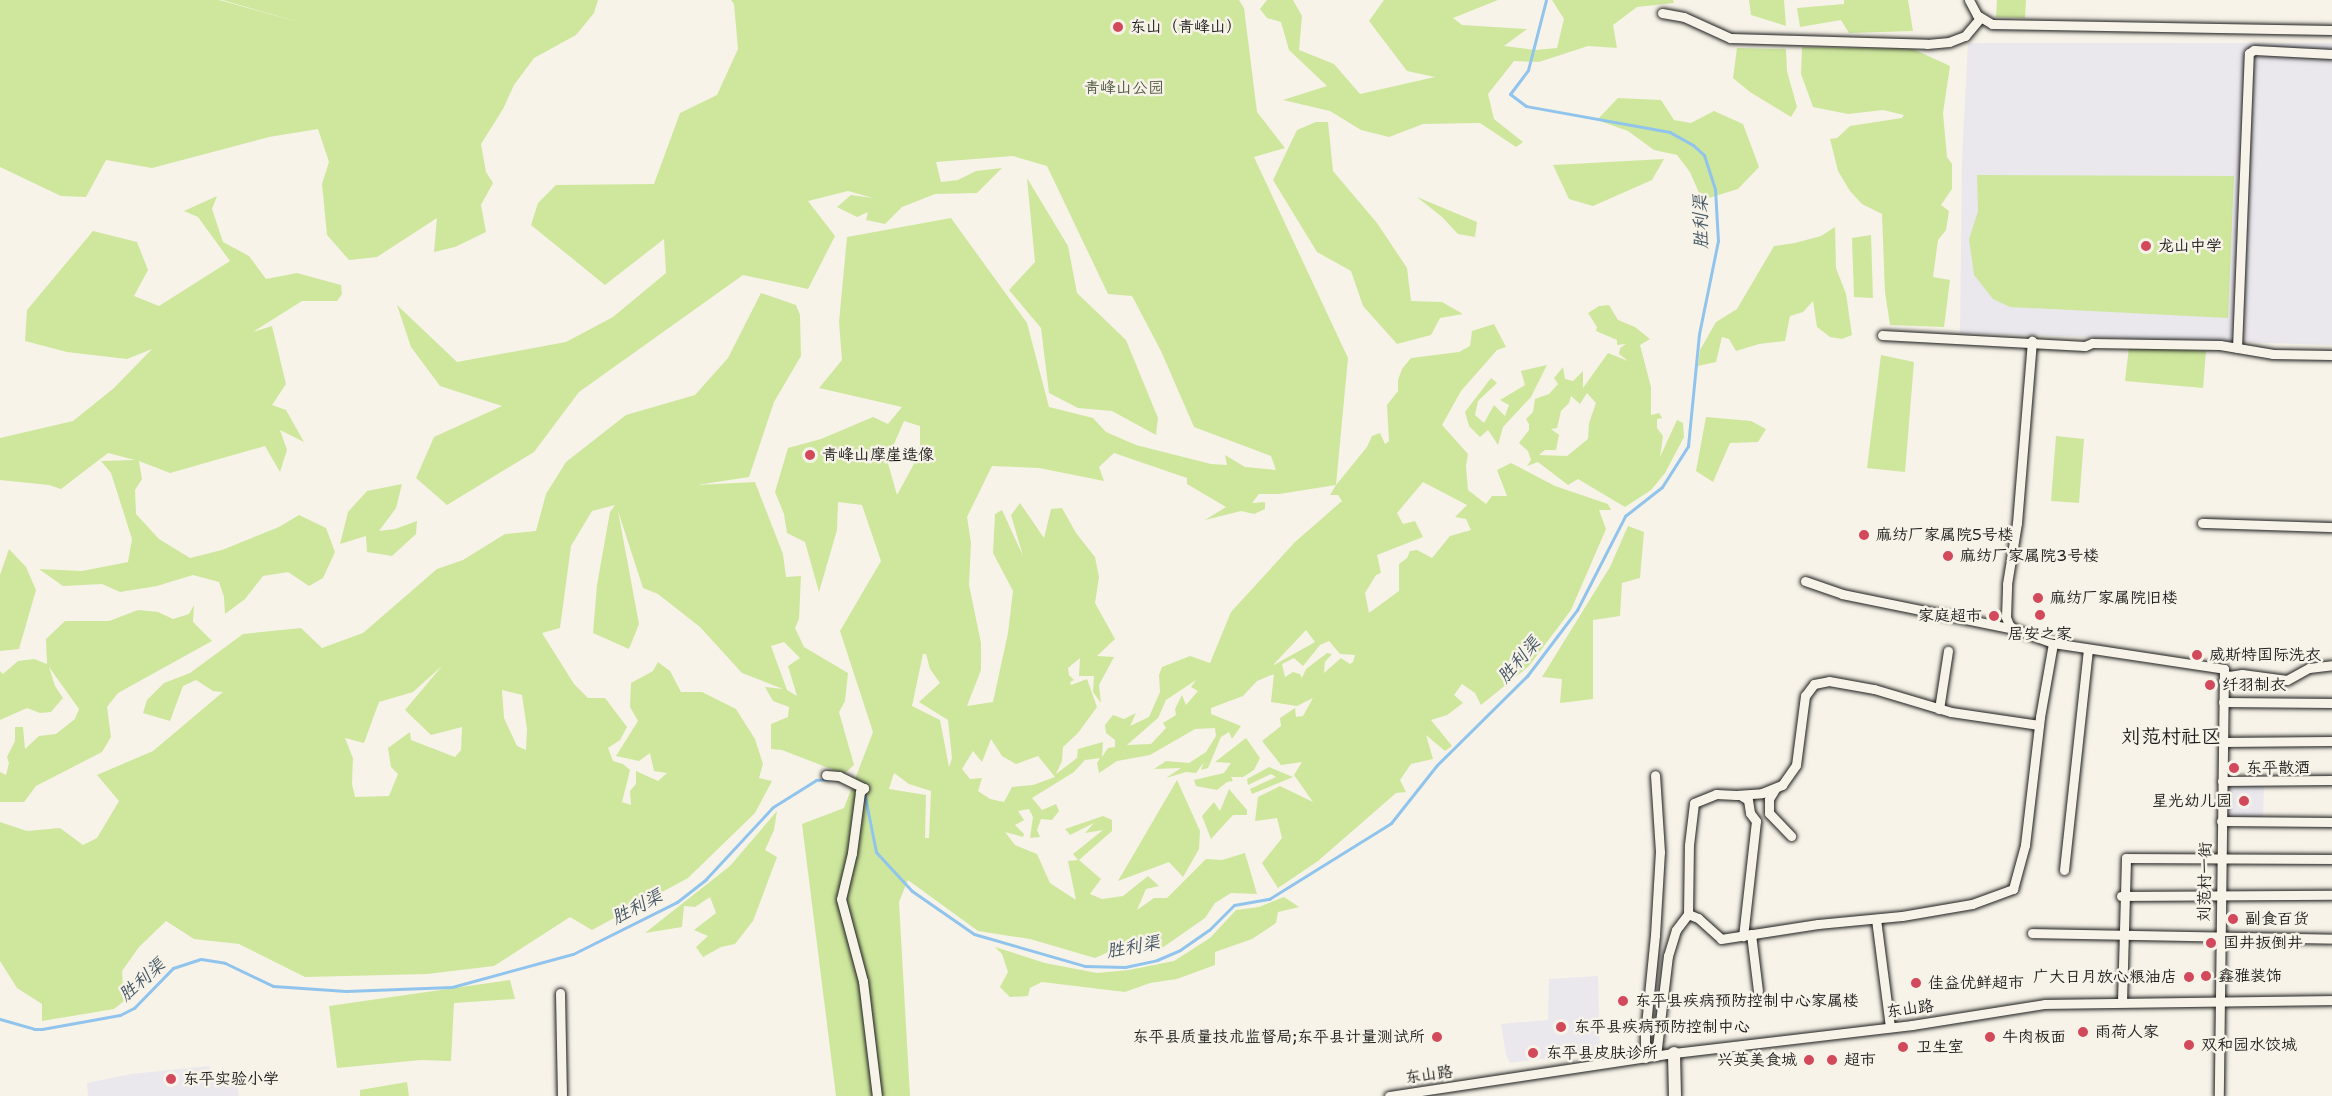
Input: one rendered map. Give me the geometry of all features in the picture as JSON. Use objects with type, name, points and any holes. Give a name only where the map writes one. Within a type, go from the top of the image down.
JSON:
[{"type":"main road","points":[[1674,1053],[1675,1096]]},
{"type":"street","points":[[1969,0],[1980,18],[1992,24],[2332,30]]},
{"type":"street","points":[[1662,13],[1684,17],[1730,38],[1928,44],[1965,36],[1975,28],[1980,18]]},
{"type":"street","points":[[2237,348],[2249,53],[2254,50],[2332,54]]},
{"type":"street","points":[[1882,335],[2085,345],[2092,343],[2220,345],[2273,354],[2332,355]]},
{"type":"street","points":[[2014,629],[2009,625],[2006,617],[2007,584],[2017,523],[2032,341]]},
{"type":"street","points":[[2202,523],[2332,526]]},
{"type":"street","points":[[1804,581],[1842,594],[2014,629],[2053,643],[2088,649],[2064,870]]},
{"type":"street","points":[[1688,914],[1698,918],[1721,939],[1972,904],[2013,889],[2025,845],[2039,725],[2053,643]]},
{"type":"street","name":"刘范村一街","points":[[2088,649],[2223,669],[2219,1096]]},
{"type":"street","points":[[1939,709],[1948,651]]},
{"type":"street","points":[[2223,681],[2229,676],[2242,674],[2287,680],[2309,668],[2332,665]]},
{"type":"street","points":[[1656,1056],[1668,956],[1676,930],[1688,914],[1689,845],[1694,803],[1716,794],[1740,795],[1775,789],[1782,785],[1796,765],[1805,696],[1814,684],[1829,681],[1874,689],[1939,709],[2039,725]]},
{"type":"street","points":[[2223,702],[2332,703]]},
{"type":"street","points":[[2222,742],[2332,741]]},
{"type":"street","points":[[826,775],[857,783],[864,788],[860,792],[852,853],[841,898],[862,981],[876,1096]]},
{"type":"street","points":[[1645,1058],[1660,852],[1655,775]]},
{"type":"street","points":[[2222,781],[2332,780]]},
{"type":"street","points":[[1775,789],[1769,799],[1769,813],[1791,836]]},
{"type":"street","points":[[1740,795],[1748,800],[1750,813],[1756,821],[1747,935],[1758,992]]},
{"type":"street","points":[[2221,821],[2332,822]]},
{"type":"street","points":[[2122,1002],[2122,896],[2126,858],[2332,859]]},
{"type":"street","points":[[2122,896],[2332,895]]},
{"type":"street","points":[[1876,919],[1890,1027]]},
{"type":"street","points":[[2032,933],[2332,939]]},
{"type":"street","points":[[560,993],[562,1096]]},
{"type":"street","name":"东山路","points":[[1389,1096],[1674,1053],[1890,1027],[2045,1004],[2332,1000]]},
{"type":"shaded area","name":"龙山中学","points":[[1968,43],[2332,43],[2332,345],[1960,333],[1962,158]]},
{"type":"shaded area","name":"星光幼儿园","points":[[2264,783],[2263,819],[2224,818],[2225,784]]},
{"type":"shaded area","points":[[1598,976],[1600,1052],[1510,1063],[1506,1055],[1501,1024],[1548,1020],[1549,979]]},
{"type":"shaded area","name":"东平实验小学","points":[[209,1066],[212,1073],[235,1072],[239,1096],[88,1096],[87,1083],[131,1074]]},
{"type":"green space","points":[[0,0],[219,0],[306,24],[222,0],[598,0],[594,13],[576,35],[534,58],[514,85],[503,109],[481,144],[486,172],[493,183],[481,205],[486,232],[455,247],[434,252],[437,218],[377,257],[349,260],[327,235],[322,184],[329,162],[318,129],[269,137],[152,168],[106,160],[86,197],[61,196],[0,167]]},
{"type":"green space","name":"青峰山公园","points":[[731,0],[1239,0],[1244,8],[1257,112],[1285,148],[1254,157],[1348,358],[1336,485],[1367,447],[1372,436],[1380,433],[1385,444],[1389,441],[1387,405],[1398,391],[1398,380],[1402,369],[1411,358],[1459,352],[1470,346],[1472,331],[1494,324],[1506,347],[1497,350],[1461,391],[1442,425],[1468,454],[1466,466],[1468,490],[1486,504],[1492,496],[1507,496],[1497,470],[1511,463],[1555,486],[1608,504],[1611,510],[1599,510],[1606,529],[1571,610],[1529,666],[1481,705],[1475,693],[1462,684],[1454,695],[1463,703],[1447,715],[1431,720],[1452,746],[1445,751],[1426,735],[1433,759],[1411,764],[1400,780],[1406,792],[1396,793],[1318,861],[1278,888],[1262,863],[1282,838],[1277,818],[1255,821],[1258,797],[1280,786],[1313,802],[1294,775],[1302,762],[1281,765],[1262,741],[1281,726],[1280,718],[1295,708],[1296,717],[1303,716],[1313,698],[1297,706],[1271,702],[1274,674],[1257,681],[1243,696],[1211,708],[1211,714],[1241,726],[1232,739],[1229,732],[1221,737],[1208,768],[1201,770],[1204,762],[1196,773],[1186,772],[1166,778],[1181,768],[1154,769],[1166,761],[1189,763],[1206,752],[1216,736],[1215,728],[1195,729],[1150,755],[1117,761],[1099,773],[1097,763],[1100,758],[1085,760],[1074,772],[1032,798],[1042,810],[1056,804],[1059,811],[1052,820],[1041,819],[1037,830],[1040,837],[1030,838],[1033,817],[1029,809],[1018,811],[1024,820],[1015,825],[1024,834],[1023,837],[1005,832],[1015,845],[1037,854],[1050,883],[1076,900],[1068,861],[1078,860],[1073,854],[1103,830],[1085,833],[1094,823],[1070,835],[1065,829],[1103,816],[1112,820],[1112,831],[1079,860],[1101,879],[1090,894],[1102,899],[1123,896],[1148,876],[1159,886],[1146,889],[1137,910],[1154,898],[1167,898],[1206,859],[1222,860],[1245,853],[1257,894],[1231,893],[1215,903],[1205,918],[1162,948],[1113,950],[1095,958],[1030,939],[978,931],[908,880],[899,902],[910,1096],[836,1096],[802,824],[844,808],[873,732],[840,631],[881,561],[862,505],[838,502],[837,530],[819,592],[805,542],[787,533],[784,514],[775,492],[788,448],[821,439],[873,417],[888,424],[902,407],[819,388],[842,360],[839,322],[847,237],[951,218],[1027,323],[1049,407],[1093,418],[1106,432],[1136,445],[1211,464],[1227,465],[1225,455],[1245,467],[1276,470],[1271,456],[1194,427],[1161,351],[1132,296],[1108,294],[1047,166],[1013,156],[936,162],[941,182],[958,180],[976,171],[1002,168],[977,193],[935,194],[902,207],[885,224],[866,220],[868,212],[857,217],[837,207],[851,195],[873,198],[848,191],[808,201],[835,236],[808,289],[743,275],[579,392],[534,452],[447,505],[416,478],[434,437],[502,406],[440,386],[411,347],[397,305],[457,362],[566,342],[613,317],[666,273],[664,239],[605,285],[531,225],[538,203],[556,185],[654,184],[680,113],[717,95],[738,49],[734,4]],"holes":[[[904,421],[920,426],[920,446],[915,462],[897,495],[887,460]],[[1114,453],[1187,478],[1187,484],[1226,507],[1205,520],[1241,511],[1254,514],[1265,509],[1265,502],[1252,503],[1259,494],[1279,494],[1336,485],[1330,495],[1338,495],[1342,501],[1295,542],[1231,612],[1210,663],[1190,656],[1162,667],[1159,675],[1160,692],[1149,717],[1130,726],[1136,713],[1124,719],[1113,715],[1105,725],[1106,733],[1115,740],[1115,747],[1108,748],[1102,757],[1103,742],[1078,749],[1077,758],[1056,774],[1062,761],[1063,747],[1078,733],[1097,707],[1087,679],[1071,685],[1070,682],[1074,680],[1069,675],[1068,668],[1080,658],[1079,676],[1094,676],[1093,692],[1101,703],[1099,685],[1114,657],[1097,656],[1115,639],[1095,603],[1099,577],[1095,557],[1076,533],[1062,508],[1051,509],[1044,538],[1020,503],[1011,515],[1023,556],[1002,510],[995,514],[993,553],[1013,591],[1008,633],[993,702],[967,706],[981,670],[981,643],[969,585],[971,543],[967,517],[992,466],[1039,468],[1104,481],[1099,467]],[[1423,482],[1467,505],[1455,517],[1466,519],[1471,530],[1450,536],[1432,558],[1417,550],[1410,551],[1407,558],[1399,564],[1399,591],[1369,613],[1365,593],[1376,575],[1381,573],[1377,555],[1423,537],[1415,521],[1403,524],[1397,513]],[[1306,630],[1315,642],[1274,664]],[[1329,641],[1340,654],[1355,655],[1350,664],[1341,658],[1324,673],[1325,662],[1332,654],[1327,653],[1306,669],[1302,678],[1300,674],[1293,672],[1285,677],[1282,664],[1294,658],[1303,666],[1320,645]],[[923,654],[926,654],[930,669],[940,683],[919,702],[948,720],[952,758],[949,767],[940,720],[912,706]],[[1196,680],[1191,687],[1198,691],[1186,705],[1182,695],[1175,709],[1176,715],[1163,723],[1166,728],[1151,744],[1127,745],[1158,718],[1166,700]],[[991,739],[1002,756],[1016,764],[1038,756],[1055,777],[1033,785],[1012,787],[1004,802],[990,799],[978,791],[982,778],[970,779],[962,769],[973,751],[982,762]],[[894,773],[909,784],[931,791],[929,838],[925,838],[926,795],[889,789]]]},
{"type":"green space","points":[[1267,0],[1293,0],[1302,16],[1299,50],[1334,64],[1360,94],[1435,77],[1407,71],[1369,21],[1384,0],[1498,0],[1453,18],[1462,25],[1527,29],[1504,46],[1535,50],[1557,48],[1564,19],[1552,0],[1673,0],[1674,3],[1637,7],[1613,25],[1617,48],[1588,46],[1539,62],[1514,61],[1488,94],[1494,119],[1523,142],[1516,147],[1480,123],[1423,124],[1389,137],[1361,130],[1330,111],[1283,100],[1327,86],[1289,50],[1281,22],[1267,18],[1260,9]]},
{"type":"green space","points":[[1749,0],[1784,0],[1786,26],[1751,15]]},
{"type":"green space","points":[[1844,0],[1908,0],[1913,31],[1849,33],[1841,20],[1800,27],[1797,8],[1844,4]]},
{"type":"green space","points":[[1997,0],[2026,0],[2025,18],[1996,17]]},
{"type":"green space","points":[[1802,47],[1913,49],[1950,66],[1943,113],[1947,157],[1952,164],[1952,189],[1941,205],[1949,211],[1946,230],[1938,240],[1933,277],[1950,280],[1944,327],[1890,325],[1885,292],[1882,214],[1862,204],[1850,191],[1838,171],[1830,139],[1837,138],[1850,126],[1902,118],[1904,115],[1883,110],[1848,114],[1813,107],[1801,74]]},
{"type":"green space","points":[[1737,48],[1786,49],[1787,71],[1797,107],[1791,117],[1750,92],[1733,78]]},
{"type":"green space","points":[[1618,98],[1661,100],[1674,120],[1691,123],[1714,111],[1743,124],[1759,167],[1738,189],[1702,200],[1690,172],[1677,155],[1654,150],[1628,131],[1597,120]]},
{"type":"green space","points":[[1316,122],[1328,122],[1333,171],[1377,223],[1407,268],[1411,301],[1442,302],[1463,314],[1440,318],[1431,335],[1397,344],[1363,306],[1351,271],[1317,252],[1273,180],[1297,130]]},
{"type":"green space","points":[[1664,159],[1652,180],[1593,206],[1569,199],[1553,165]]},
{"type":"green space","points":[[1977,175],[2234,176],[2228,318],[2010,307],[1993,299],[1974,275],[1969,239],[1978,211]]},
{"type":"green space","points":[[1027,178],[1068,246],[1077,293],[1126,340],[1158,418],[1156,435],[1112,411],[1078,408],[1049,393],[1041,328],[1009,290],[1035,262]]},
{"type":"green space","points":[[217,196],[212,209],[223,242],[249,256],[266,279],[297,273],[341,285],[342,294],[337,301],[302,301],[253,332],[272,326],[286,384],[272,405],[286,410],[304,442],[280,430],[287,450],[280,472],[265,446],[170,473],[139,461],[142,479],[135,490],[136,514],[159,539],[190,558],[222,550],[279,527],[299,515],[326,528],[335,552],[323,578],[309,586],[288,572],[263,576],[245,599],[225,614],[224,597],[219,582],[193,575],[157,586],[120,592],[102,584],[63,586],[39,569],[82,571],[128,562],[132,539],[111,473],[101,461],[135,460],[108,453],[61,489],[49,485],[0,480],[0,438],[73,421],[114,388],[152,349],[127,359],[67,352],[25,341],[27,310],[93,231],[137,242],[148,270],[134,296],[159,306],[230,261],[198,217],[184,211]]},
{"type":"green space","points":[[1417,197],[1477,222],[1475,237],[1458,234],[1442,217]]},
{"type":"green space","points":[[1835,227],[1836,268],[1846,294],[1852,335],[1842,339],[1830,337],[1817,327],[1813,301],[1803,312],[1790,316],[1785,341],[1759,344],[1736,351],[1729,339],[1722,337],[1716,362],[1698,366],[1700,350],[1716,322],[1737,309],[1774,246],[1821,236]]},
{"type":"green space","points":[[1871,235],[1873,298],[1854,297],[1852,238]]},
{"type":"green space","points":[[761,293],[796,305],[800,315],[801,356],[774,402],[749,477],[697,485],[755,482],[783,554],[786,577],[801,576],[799,619],[795,628],[804,647],[848,673],[845,701],[839,712],[854,765],[844,774],[782,750],[771,749],[771,724],[788,717],[789,707],[773,701],[765,687],[783,689],[742,673],[700,627],[658,594],[643,588],[618,511],[639,624],[629,649],[593,633],[597,585],[610,512],[615,505],[592,511],[571,546],[560,628],[542,633],[574,684],[588,698],[605,698],[627,727],[620,740],[608,748],[613,761],[623,764],[630,770],[622,802],[631,805],[630,791],[636,784],[636,771],[658,781],[667,773],[654,771],[650,753],[639,761],[616,756],[638,721],[630,707],[631,683],[653,671],[658,662],[670,671],[681,692],[702,692],[736,709],[755,739],[763,764],[759,778],[772,781],[755,813],[688,878],[592,930],[570,917],[494,966],[427,974],[305,977],[239,944],[194,939],[166,921],[139,947],[122,971],[123,986],[137,985],[124,1001],[114,1009],[42,1021],[42,1004],[17,988],[0,961],[0,822],[27,831],[60,828],[83,845],[97,838],[119,801],[97,775],[153,751],[223,692],[213,691],[196,680],[183,686],[170,721],[143,713],[147,700],[164,683],[190,673],[243,634],[301,628],[322,648],[363,633],[437,569],[463,560],[505,534],[536,531],[546,494],[566,462],[626,415],[695,395],[728,358]],"holes":[[[784,642],[800,658],[788,666],[797,696],[787,690],[771,646]],[[442,666],[405,710],[431,735],[462,727],[461,750],[455,757],[411,740],[410,732],[388,748],[391,767],[398,774],[389,796],[355,797],[352,784],[353,758],[345,738],[364,743],[379,702],[413,692]],[[502,690],[522,695],[527,729],[526,750],[517,746],[504,718]]]},
{"type":"green space","points":[[1609,305],[1618,320],[1635,327],[1650,339],[1640,345],[1651,387],[1651,415],[1659,413],[1662,418],[1657,419],[1657,428],[1663,436],[1660,457],[1677,420],[1683,423],[1684,437],[1665,473],[1651,490],[1625,507],[1578,479],[1568,485],[1538,462],[1527,466],[1531,460],[1528,451],[1519,443],[1529,430],[1526,419],[1533,412],[1535,399],[1549,394],[1558,384],[1554,378],[1563,367],[1565,379],[1573,381],[1583,371],[1583,388],[1608,353],[1628,361],[1619,354],[1620,348],[1626,344],[1617,345],[1617,340],[1596,331],[1597,327],[1588,313],[1599,306]],"holes":[[[1587,393],[1596,403],[1589,423],[1588,439],[1567,456],[1539,455],[1545,450],[1556,450],[1559,435],[1551,429],[1557,428],[1561,411],[1569,403],[1571,396],[1580,404]]]},
{"type":"green space","points":[[2129,347],[2206,351],[2203,388],[2125,381]]},
{"type":"green space","points":[[1881,355],[1914,362],[1905,472],[1867,468]]},
{"type":"green space","points":[[1547,365],[1531,397],[1503,427],[1498,445],[1488,430],[1480,437],[1469,426],[1465,412],[1491,378],[1497,383],[1478,401],[1475,415],[1484,423],[1494,405],[1505,416],[1509,405],[1500,400],[1525,385],[1521,371]]},
{"type":"green space","points":[[1706,417],[1751,421],[1766,429],[1758,442],[1730,443],[1713,482],[1696,471]]},
{"type":"green space","points":[[2056,436],[2084,439],[2079,503],[2051,501]]},
{"type":"green space","points":[[402,484],[396,508],[379,531],[395,529],[417,521],[416,534],[392,556],[367,552],[366,536],[340,544],[348,512],[367,491]]},
{"type":"green space","points":[[1628,526],[1644,532],[1640,578],[1622,583],[1620,616],[1593,620],[1593,699],[1560,703],[1562,679],[1542,677],[1610,567]]},
{"type":"green space","points":[[9,549],[26,567],[36,590],[19,649],[0,651],[0,575]]},
{"type":"green space","points":[[194,605],[193,622],[212,641],[118,693],[107,707],[111,737],[102,752],[36,786],[24,802],[0,802],[0,772],[6,775],[9,763],[7,757],[15,741],[15,727],[23,727],[25,749],[39,736],[56,734],[75,719],[79,709],[49,667],[55,686],[63,698],[51,712],[40,713],[27,708],[0,720],[0,671],[3,674],[18,661],[34,659],[47,664],[46,639],[65,621],[109,621],[138,610],[158,612],[173,619],[189,614]]},
{"type":"green space","points":[[1246,738],[1260,758],[1254,770],[1243,777],[1231,777],[1233,781],[1227,782],[1217,790],[1196,786],[1194,780],[1224,773],[1231,763],[1215,762]]},
{"type":"green space","points":[[1269,767],[1293,777],[1252,794],[1250,789],[1276,777],[1271,774],[1248,785],[1247,779]]},
{"type":"green space","points":[[1177,780],[1200,831],[1199,849],[1183,877],[1169,862],[1118,881]]},
{"type":"green space","points":[[1229,789],[1247,810],[1247,815],[1233,815],[1211,839],[1202,816],[1214,802],[1220,811]]},
{"type":"green space","points":[[777,811],[774,830],[765,850],[777,857],[753,921],[735,944],[721,947],[703,957],[696,947],[708,936],[694,930],[716,913],[710,897],[695,907],[684,906],[682,927],[645,933],[730,866]]},
{"type":"green space","points":[[1284,897],[1299,907],[1278,912],[1276,923],[1252,939],[1215,952],[1215,965],[1177,979],[1150,983],[1125,992],[1042,982],[1030,988],[1028,996],[1010,997],[1000,987],[1008,972],[1002,954],[995,947],[1045,963],[1097,973],[1129,970],[1174,961],[1210,938],[1236,910],[1259,907]]},
{"type":"green space","points":[[510,980],[515,999],[454,1003],[451,1061],[421,1060],[337,1068],[329,1006]]},
{"type":"green space","points":[[407,1082],[409,1096],[360,1096],[360,1090]]},
{"type":"waterway","name":"胜利渠","points":[[864,792],[876,852],[912,891],[974,934],[1085,966],[1125,967],[1157,960],[1180,950],[1209,930],[1234,905],[1269,899],[1391,823],[1437,765],[1527,676],[1577,610],[1625,516],[1662,487],[1688,446],[1699,334],[1718,241],[1715,189],[1704,155],[1693,145],[1670,132],[1526,106],[1510,94],[1528,70],[1546,0]]},
{"type":"waterway","name":"胜利渠","points":[[0,1019],[34,1029],[42,1029],[120,1015],[134,1008],[173,968],[201,959],[225,963],[273,986],[346,991],[452,987],[573,954],[677,902],[706,879],[773,807],[816,780],[827,779]]},
{"type":"place","name":"东山（青峰山）","points":[[1118,27]]},
{"type":"place","name":"龙山中学","points":[[2146,246]]},
{"type":"place","name":"青峰山摩崖造像","points":[[810,455]]},
{"type":"place","name":"麻纺厂家属院5号楼","points":[[1864,535]]},
{"type":"place","name":"麻纺厂家属院3号楼","points":[[1948,556]]},
{"type":"place","name":"麻纺厂家属院旧楼","points":[[2038,598]]},
{"type":"place","name":"居安之家","points":[[2040,615]]},
{"type":"place","name":"家庭超市","points":[[1994,616]]},
{"type":"place","name":"威斯特国际洗衣","points":[[2197,655]]},
{"type":"place","name":"纤羽制衣","points":[[2210,685]]},
{"type":"place","name":"东平散酒","points":[[2234,768]]},
{"type":"place","name":"星光幼儿园","points":[[2244,801]]},
{"type":"place","name":"副食百货","points":[[2233,919]]},
{"type":"place","name":"国井扳倒井","points":[[2211,943]]},
{"type":"place","name":"鑫雅装饰","points":[[2206,976]]},
{"type":"place","name":"广大日月放心粮油店","points":[[2189,977]]},
{"type":"place","name":"佳益优鲜超市","points":[[1916,983]]},
{"type":"place","name":"东平县疾病预防控制中心家属楼","points":[[1623,1001]]},
{"type":"place","name":"东平县疾病预防控制中心","points":[[1561,1027]]},
{"type":"place","name":"雨荷人家","points":[[2083,1032]]},
{"type":"place","name":"东平县质量技术监督局;东平县计量测试所","points":[[1437,1037]]},
{"type":"place","name":"牛肉板面","points":[[1990,1037]]},
{"type":"place","name":"双和园水饺城","points":[[2189,1045]]},
{"type":"place","name":"卫生室","points":[[1903,1047]]},
{"type":"place","name":"东平县皮肤诊所","points":[[1533,1053]]},
{"type":"place","name":"兴英美食城","points":[[1809,1060]]},
{"type":"place","name":"超市","points":[[1832,1060]]},
{"type":"place","name":"东平实验小学","points":[[171,1079]]},
{"type":"district","name":"刘范村社区","points":[[2171,736]]}]
